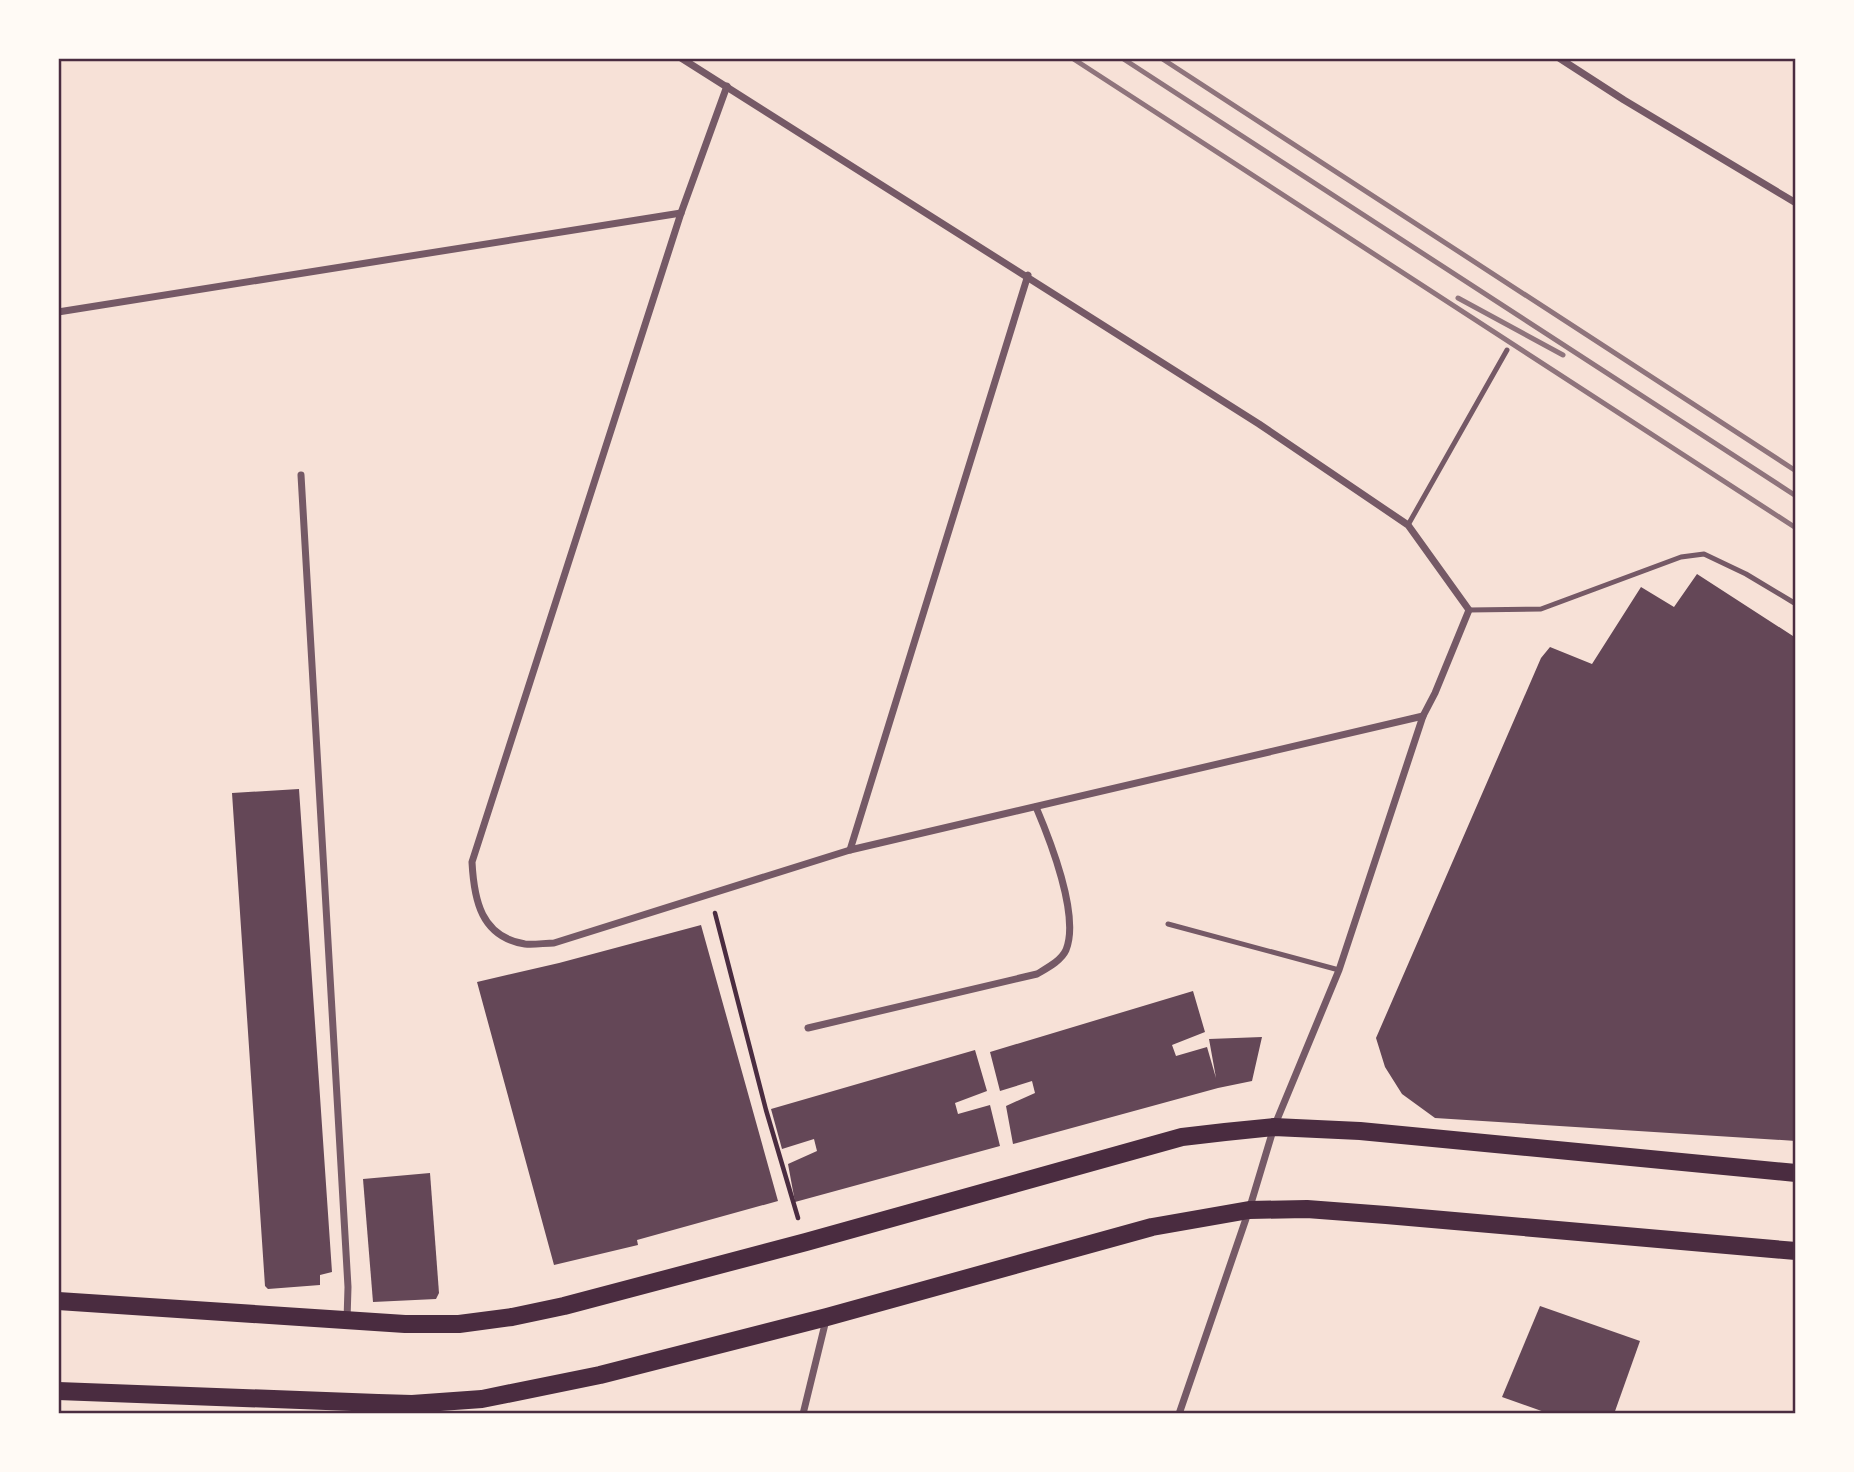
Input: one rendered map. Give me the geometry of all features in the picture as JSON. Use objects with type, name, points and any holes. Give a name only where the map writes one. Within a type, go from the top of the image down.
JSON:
[{"type":"main road","points":[[58,1301],[405,1324],[459,1324],[512,1317],[564,1306],[806,1242],[1182,1137],[1274,1127],[1404,1135],[1796,1173]]},
{"type":"main road","points":[[58,1391],[410,1409],[482,1399],[600,1376],[827,1317],[1152,1227],[1249,1210],[1307,1209],[1796,1251]]},
{"type":"street","points":[[681,58],[1028,275],[1259,424],[1408,525],[1469,610],[1423,716],[1339,970],[1274,1127],[1249,1210],[1179,1414]]},
{"type":"street","points":[[1559,58],[1796,203]]},
{"type":"street","points":[[727,86],[681,213],[472,862],[474,890],[485,922],[504,937],[526,944],[554,943],[849,850],[1423,716]]},
{"type":"street","points":[[58,312],[681,213]]},
{"type":"street","points":[[849,850],[1028,275]]},
{"type":"street","points":[[301,475],[347,1273],[347,1321]]},
{"type":"street","points":[[808,1028],[1037,974],[1053,965],[1065,953],[1071,933],[1069,907],[1046,830],[1036,807]]},
{"type":"street","points":[[803,1414],[827,1317]]},
{"type":"lane","points":[[1408,525],[1507,350]]},
{"type":"lane","points":[[1469,610],[1541,609],[1681,557],[1704,554],[1746,574],[1796,604]]},
{"type":"lane","points":[[1168,924],[1339,970]]},
{"type":"path","points":[[710,892],[766,1110],[806,1242]]},
{"type":"building","points":[[1697,574],[1796,638],[1796,1141],[1435,1118],[1402,1094],[1385,1067],[1376,1038],[1541,658],[1550,647],[1592,664],[1641,587],[1674,607]]},
{"type":"building","points":[[299,789],[332,1272],[320,1275],[320,1285],[268,1289],[265,1286],[232,793]]},
{"type":"building","points":[[701,925],[778,1201],[637,1240],[638,1245],[554,1265],[477,982]]},
{"type":"building","points":[[1193,991],[1205,1032],[1172,1045],[1176,1056],[1207,1047],[1216,1078],[1209,1039],[1262,1037],[1252,1081],[1013,1144],[1006,1106],[1035,1093],[1032,1081],[1000,1091],[990,1052]]},
{"type":"building","points":[[975,1050],[987,1091],[955,1103],[958,1114],[990,1105],[1000,1146],[795,1202],[788,1164],[817,1151],[814,1139],[782,1149],[771,1109]]},
{"type":"building","points":[[430,1173],[439,1293],[436,1299],[373,1302],[363,1179]]},
{"type":"building","points":[[1540,1306],[1640,1341],[1614,1414],[1550,1414],[1502,1397]]},
{"type":"railway","points":[[1072,58],[1796,528]]},
{"type":"railway","points":[[1122,58],[1796,496]]},
{"type":"railway","points":[[1161,58],[1796,471]]},
{"type":"railway","points":[[1458,298],[1563,355]]}]
